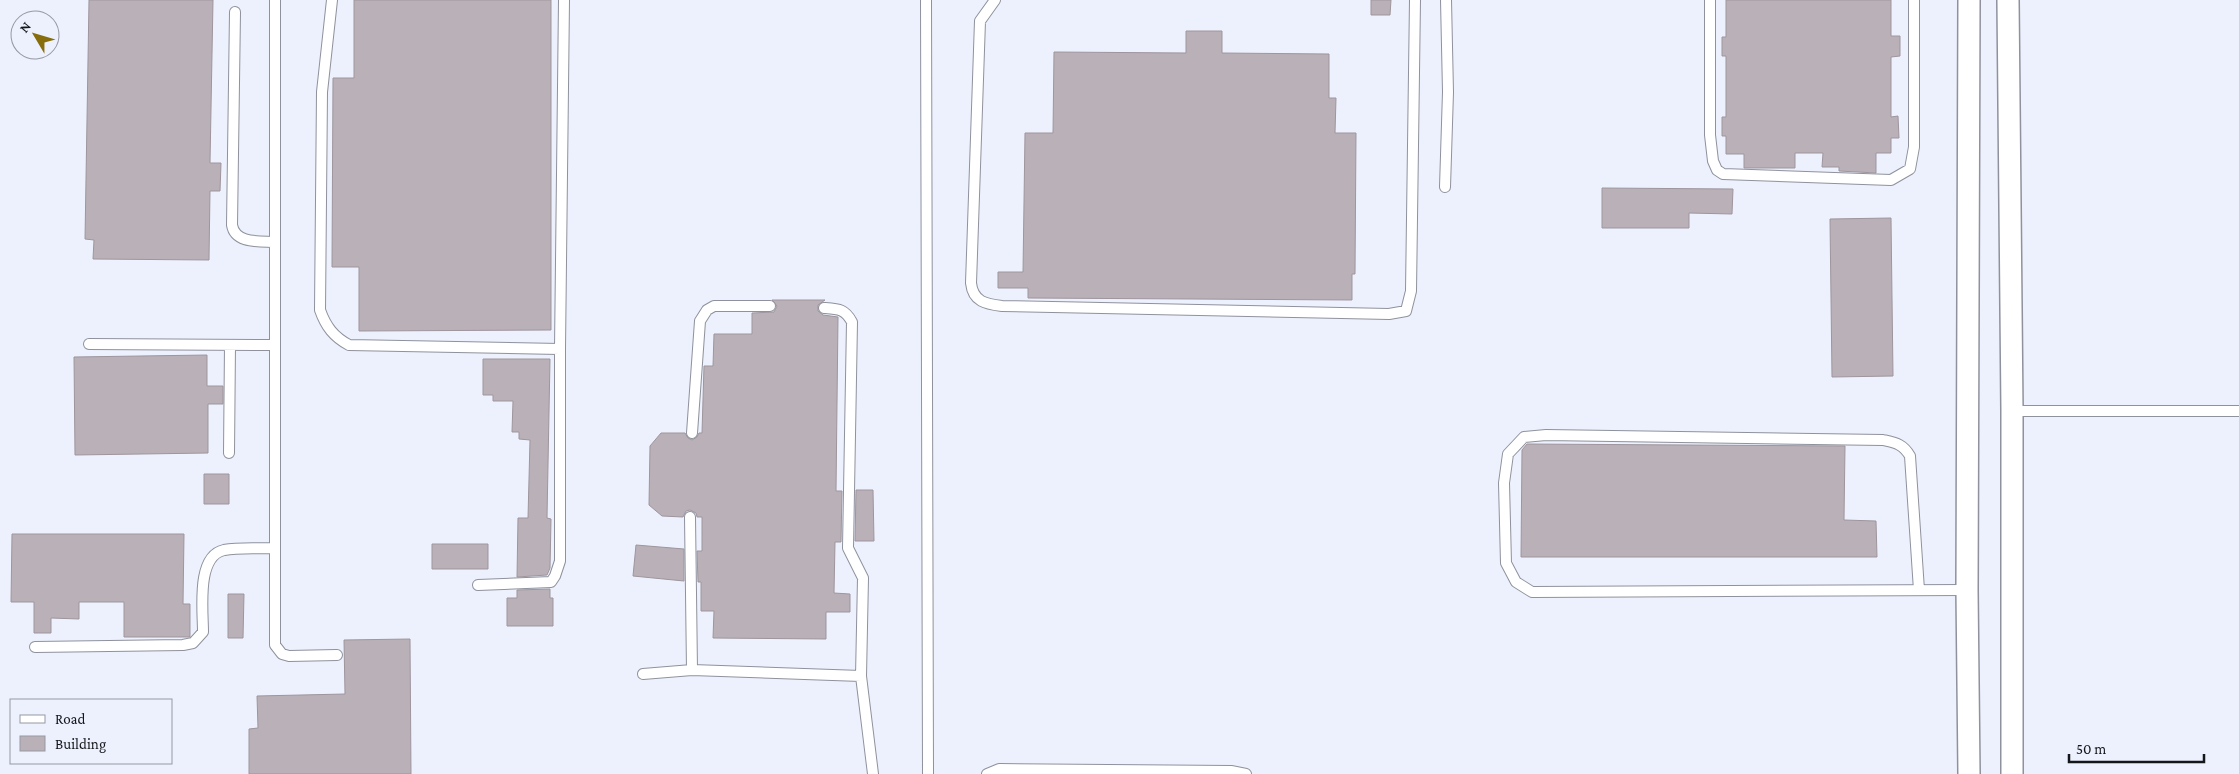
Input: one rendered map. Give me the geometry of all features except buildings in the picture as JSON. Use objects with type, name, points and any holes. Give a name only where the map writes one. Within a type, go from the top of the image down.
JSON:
[{"type":"street","points":[[1969,0],[1967,590],[1970,774]]},
{"type":"street","points":[[2008,0],[2012,411],[2012,774]]},
{"type":"lane","points":[[276,0],[275,645],[277,650],[289,656],[337,655]]},
{"type":"lane","points":[[332,0],[322,92],[320,310],[324,322],[340,340],[360,347],[560,349]]},
{"type":"lane","points":[[478,585],[551,582],[560,561],[560,349],[564,0]]},
{"type":"lane","points":[[926,0],[928,774]]},
{"type":"lane","points":[[995,0],[980,21],[971,283],[972,290],[984,304],[1002,306],[1390,314],[1406,311],[1410,290],[1415,0]]},
{"type":"lane","points":[[1445,187],[1448,92],[1446,0]]},
{"type":"lane","points":[[1710,0],[1710,135],[1713,161],[1717,170],[1723,174],[1891,180],[1910,169],[1914,147],[1914,0]]},
{"type":"lane","points":[[235,12],[233,232],[240,238],[275,242]]},
{"type":"lane","points":[[692,433],[700,321],[708,310],[714,306],[770,306]]},
{"type":"lane","points":[[824,308],[841,309],[846,312],[852,322],[848,548],[863,578],[861,676],[873,774]]},
{"type":"lane","points":[[89,344],[275,345]]},
{"type":"lane","points":[[229,453],[230,345]]},
{"type":"lane","points":[[2012,411],[2239,411]]},
{"type":"lane","points":[[1919,590],[1910,456],[1899,444],[1883,440],[1546,436],[1524,437],[1508,454],[1504,483],[1506,562],[1516,582],[1532,592],[1967,590]]},
{"type":"lane","points":[[690,517],[692,670]]},
{"type":"lane","points":[[35,647],[183,645],[193,643],[203,632],[203,572],[212,558],[217,553],[225,550],[275,548]]},
{"type":"lane","points":[[643,674],[692,670],[861,676]]},
{"type":"lane","points":[[987,774],[999,770],[1008,770],[1231,771],[1246,774]]}]
